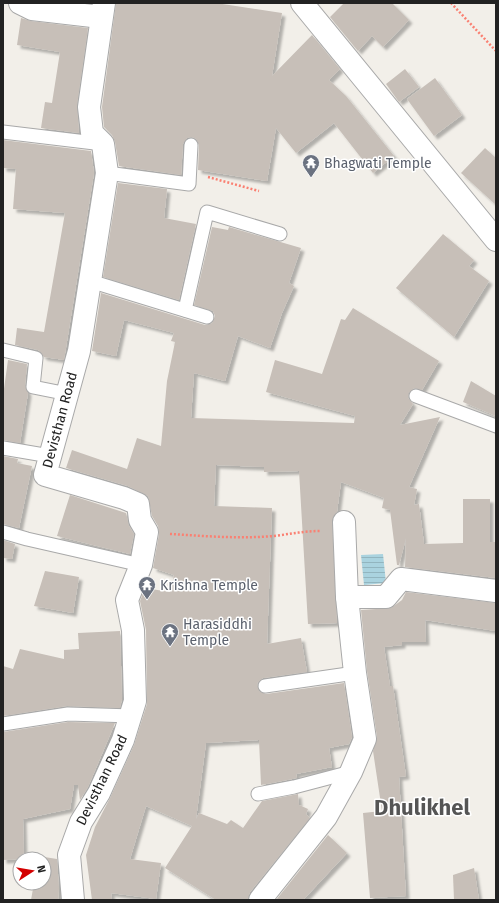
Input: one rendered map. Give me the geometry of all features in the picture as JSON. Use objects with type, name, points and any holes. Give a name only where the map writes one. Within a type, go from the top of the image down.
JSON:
[{"type":"street","points":[[20,3],[32,9],[103,10]]},
{"type":"street","points":[[302,3],[496,240]]},
{"type":"street","name":"Devisthan Road","points":[[73,900],[69,855],[81,822],[110,769],[132,716],[135,701],[133,630],[127,600],[141,565],[147,532],[140,520],[138,504],[124,498],[45,475],[79,351],[107,173],[103,144],[92,133],[89,107],[103,10]]},
{"type":"street","points":[[260,900],[326,817],[351,772],[365,739],[355,673],[347,597],[344,526]]},
{"type":"street","points":[[347,597],[386,597],[401,579],[496,590]]},
{"type":"lane","points":[[3,132],[103,144]]},
{"type":"lane","points":[[107,173],[189,184],[191,145]]},
{"type":"lane","points":[[185,310],[207,212],[280,234]]},
{"type":"lane","points":[[90,281],[207,317]]},
{"type":"lane","points":[[3,350],[36,358],[33,387],[68,394]]},
{"type":"lane","points":[[416,396],[496,426]]},
{"type":"lane","points":[[3,448],[50,456]]},
{"type":"lane","points":[[3,532],[27,539],[141,565]]},
{"type":"lane","points":[[265,686],[355,673]]},
{"type":"lane","points":[[3,724],[68,714],[132,716]]},
{"type":"lane","points":[[258,794],[294,787],[351,772]]},
{"type":"path","points":[[451,3],[496,52]]},
{"type":"path","points":[[190,172],[260,191]]},
{"type":"path","points":[[147,532],[221,537],[274,536],[344,526]]},
{"type":"water","points":[[383,554],[386,583],[364,585],[361,555]]},
{"type":"building","points":[[116,3],[216,3],[282,13],[272,76],[312,35],[340,69],[329,80],[346,96],[394,156],[373,173],[334,123],[296,153],[276,128],[267,181],[198,170],[199,145],[196,139],[192,137],[187,138],[183,144],[181,175],[119,166],[115,142],[112,135],[104,127],[102,107]]},
{"type":"building","points":[[344,3],[392,3],[409,20],[383,47],[372,36],[358,51],[330,17]]},
{"type":"building","points":[[21,18],[31,21],[88,28],[77,105],[79,133],[41,128],[45,102],[52,103],[60,52],[17,45]]},
{"type":"building","points":[[405,69],[419,87],[399,102],[386,84]]},
{"type":"building","points":[[435,78],[462,115],[434,136],[407,99]]},
{"type":"building","points":[[3,140],[91,151],[94,173],[64,360],[44,357],[38,350],[15,345],[17,328],[44,332],[65,213],[13,209],[16,169],[3,168]]},
{"type":"building","points":[[485,148],[496,158],[496,205],[461,173]]},
{"type":"building","points":[[118,183],[167,189],[164,218],[196,224],[179,300],[103,277]]},
{"type":"building","points":[[212,227],[228,230],[229,227],[301,248],[289,283],[294,286],[282,313],[270,348],[238,336],[225,381],[194,373],[191,418],[354,423],[355,416],[266,392],[275,360],[322,374],[341,319],[345,320],[353,308],[439,361],[422,390],[414,388],[409,393],[408,398],[413,404],[400,425],[440,417],[409,487],[417,489],[414,505],[419,504],[424,544],[463,543],[463,499],[490,499],[490,542],[496,542],[496,578],[405,567],[406,538],[399,565],[397,565],[390,510],[382,508],[384,498],[341,482],[337,512],[333,517],[332,522],[337,623],[308,624],[299,471],[264,472],[264,467],[216,465],[214,506],[272,508],[267,644],[301,638],[307,672],[263,678],[257,683],[259,691],[266,694],[344,683],[352,737],[349,744],[329,748],[332,767],[296,774],[297,778],[261,785],[259,740],[206,743],[196,819],[199,813],[227,824],[231,820],[243,828],[262,801],[298,794],[299,805],[308,809],[306,814],[310,818],[250,892],[248,900],[216,900],[165,868],[192,826],[146,806],[130,859],[161,863],[156,899],[111,893],[112,900],[92,900],[86,855],[95,827],[134,745],[147,704],[146,630],[140,601],[145,588],[170,592],[174,575],[153,568],[159,534],[158,526],[152,516],[148,496],[128,486],[66,468],[72,450],[127,469],[137,438],[161,446],[167,381],[175,342],[171,341],[174,333],[124,320],[116,356],[92,351],[101,293],[205,325],[212,323],[215,316],[213,311],[194,305]]},
{"type":"building","points":[[443,234],[474,260],[469,266],[489,281],[454,337],[396,288]]},
{"type":"building","points":[[8,360],[27,364],[25,386],[28,393],[20,443],[3,440],[3,396]]},
{"type":"building","points":[[471,381],[496,396],[496,416],[463,402]]},
{"type":"building","points":[[3,456],[18,459],[17,463],[32,466],[19,528],[3,524]]},
{"type":"building","points":[[70,495],[126,513],[129,526],[134,534],[130,554],[57,536]]},
{"type":"building","points":[[3,540],[15,544],[12,559],[3,558]]},
{"type":"building","points":[[45,571],[79,577],[73,613],[34,606]]},
{"type":"building","points":[[406,592],[496,603],[496,631],[425,620],[426,642],[402,642],[402,645],[384,647],[390,686],[393,686],[406,776],[399,777],[406,896],[370,898],[363,813],[382,811],[373,751],[377,737],[367,671],[361,610],[391,608],[402,600]]},
{"type":"building","points":[[120,631],[122,699],[120,708],[67,706],[3,716],[3,666],[13,669],[20,649],[64,659],[64,650],[79,649],[78,633]]},
{"type":"building","points":[[68,722],[115,723],[88,787],[80,800],[78,785],[74,785],[70,809],[23,819],[24,851],[12,851],[12,860],[3,860],[3,732]]},
{"type":"building","points":[[328,835],[347,853],[303,900],[276,900]]},
{"type":"building","points":[[52,858],[57,859],[59,888],[58,900],[31,900],[33,891],[52,891]]},
{"type":"building","points":[[474,868],[479,900],[454,900],[453,875]]},
{"type":"place","name":"Bhagwati Temple","points":[[311,178]]},
{"type":"place","name":"Krishna Temple","points":[[147,600]]},
{"type":"place","name":"Harasiddhi Temple","points":[[170,647]]},
{"type":"district","name":"Dhulikhel","points":[[422,807]]}]
